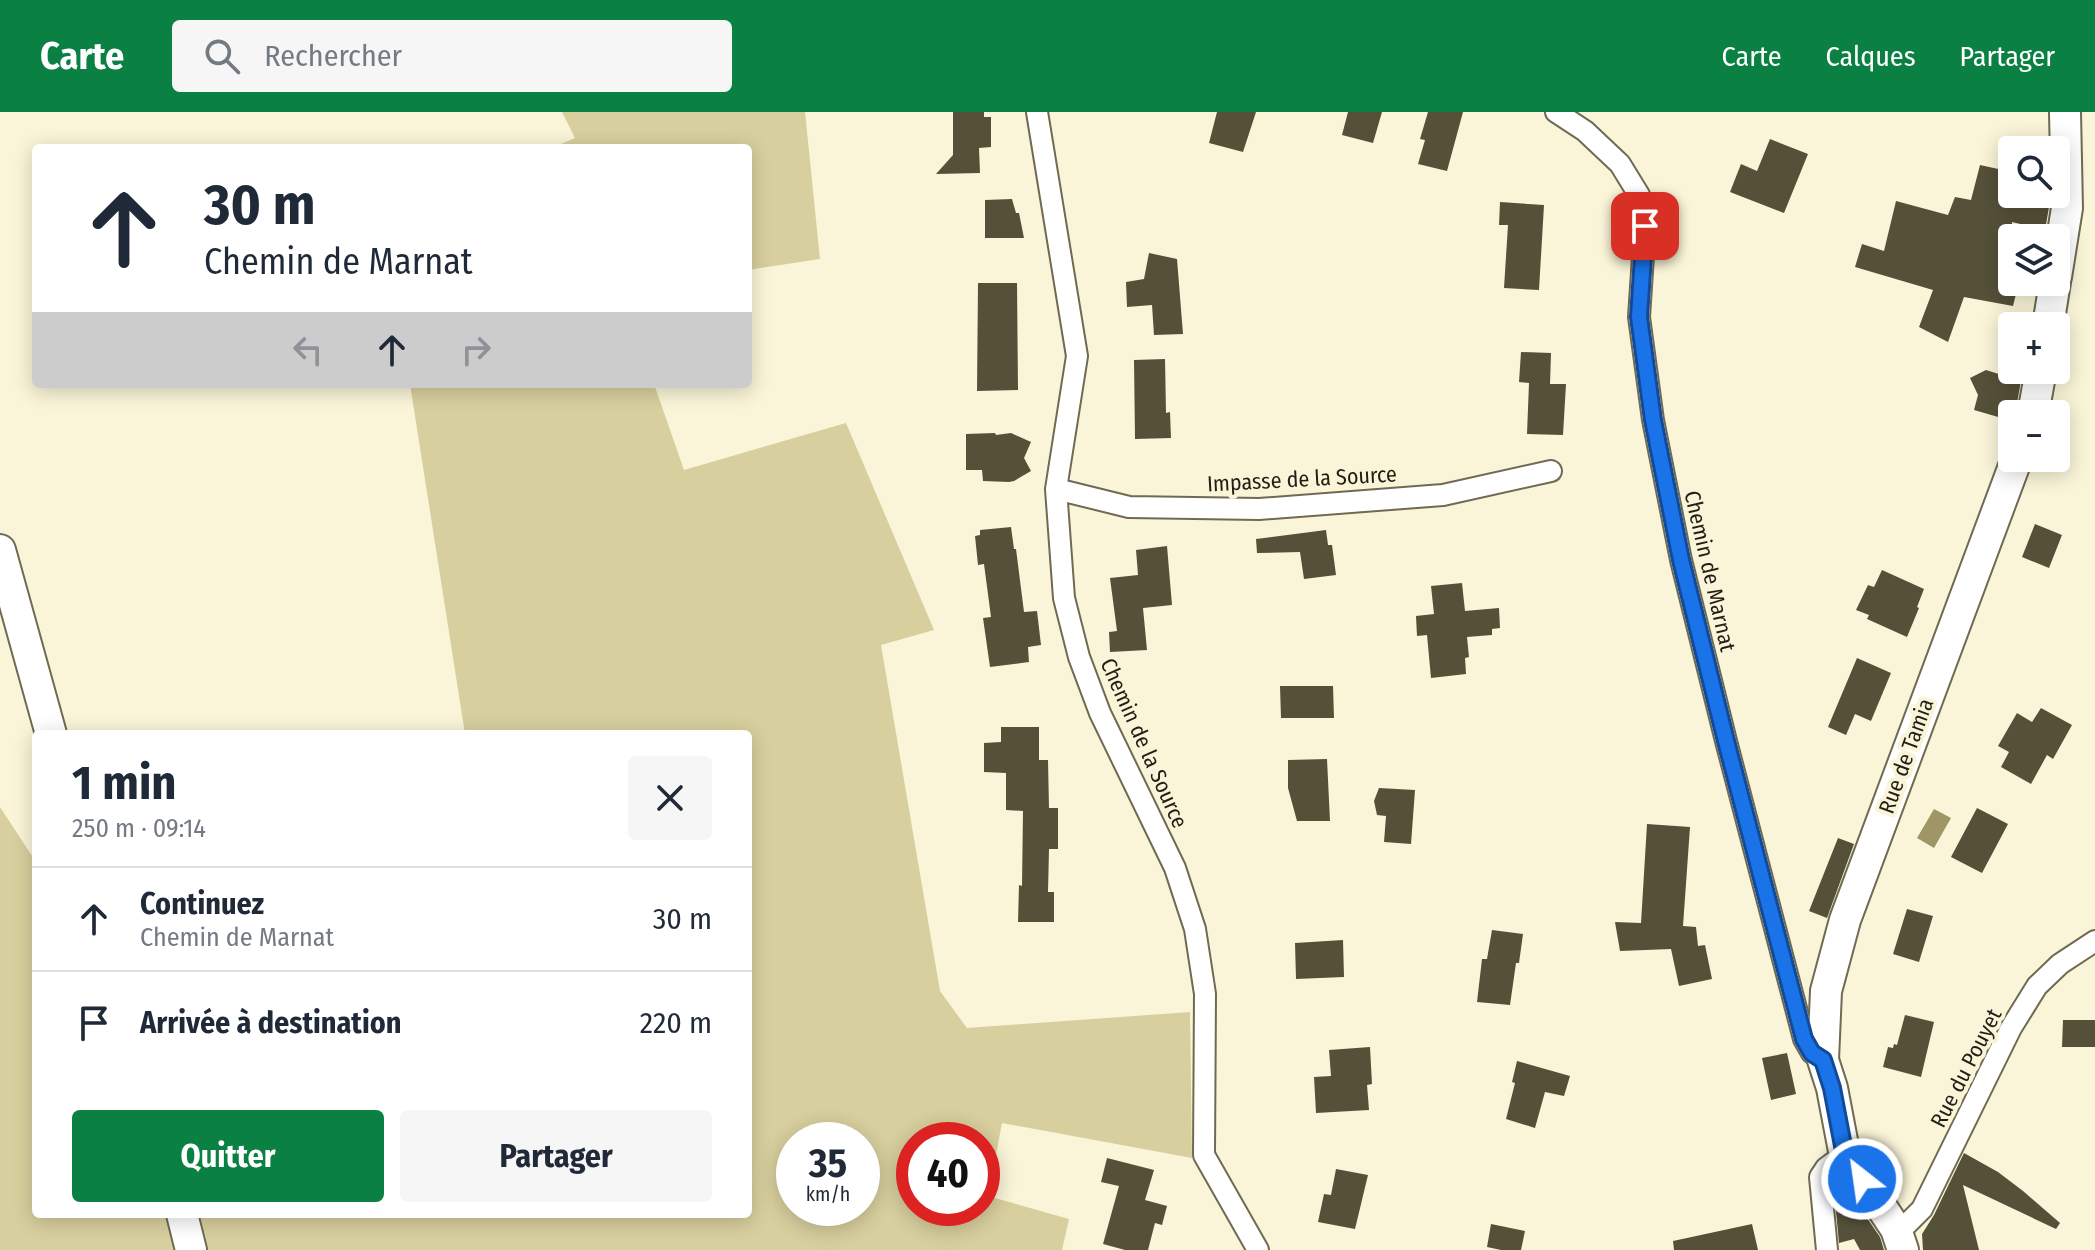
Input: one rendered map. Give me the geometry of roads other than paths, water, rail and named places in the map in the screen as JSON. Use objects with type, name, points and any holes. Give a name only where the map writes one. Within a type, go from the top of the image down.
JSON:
[{"type":"street","name":"Chemin de la Source","points":[[1037,112],[1077,356],[1056,489],[1064,598],[1079,657],[1100,713],[1175,868],[1195,929],[1205,994],[1204,1155],[1258,1250]]},
{"type":"street","name":"Chemin de Marnat","points":[[1556,112],[1585,131],[1620,164],[1639,195],[1645,226],[1639,317],[1653,420],[1681,560],[1804,1039],[1812,1053],[1823,1060]]},
{"type":"street","points":[[2065,112],[2067,208],[2065,224]]},
{"type":"street","name":"Impasse de la Source","points":[[1056,489],[1129,507],[1259,509],[1443,495],[1551,471]]},
{"type":"street","name":"Rue de Tamia","points":[[1900,1240],[1844,1151],[1832,1088],[1823,1060],[1826,991],[1845,920],[2012,472]]},
{"type":"street","points":[[0,550],[50,730]]},
{"type":"street","name":"Rue du Pouyet","points":[[1900,1240],[1907,1224],[1922,1209],[2011,1028],[2037,986],[2060,964],[2095,941]]},
{"type":"street","points":[[1827,1250],[1820,1177],[1838,1159],[1850,1160]]},
{"type":"street","points":[[183,1218],[191,1250]]}]
